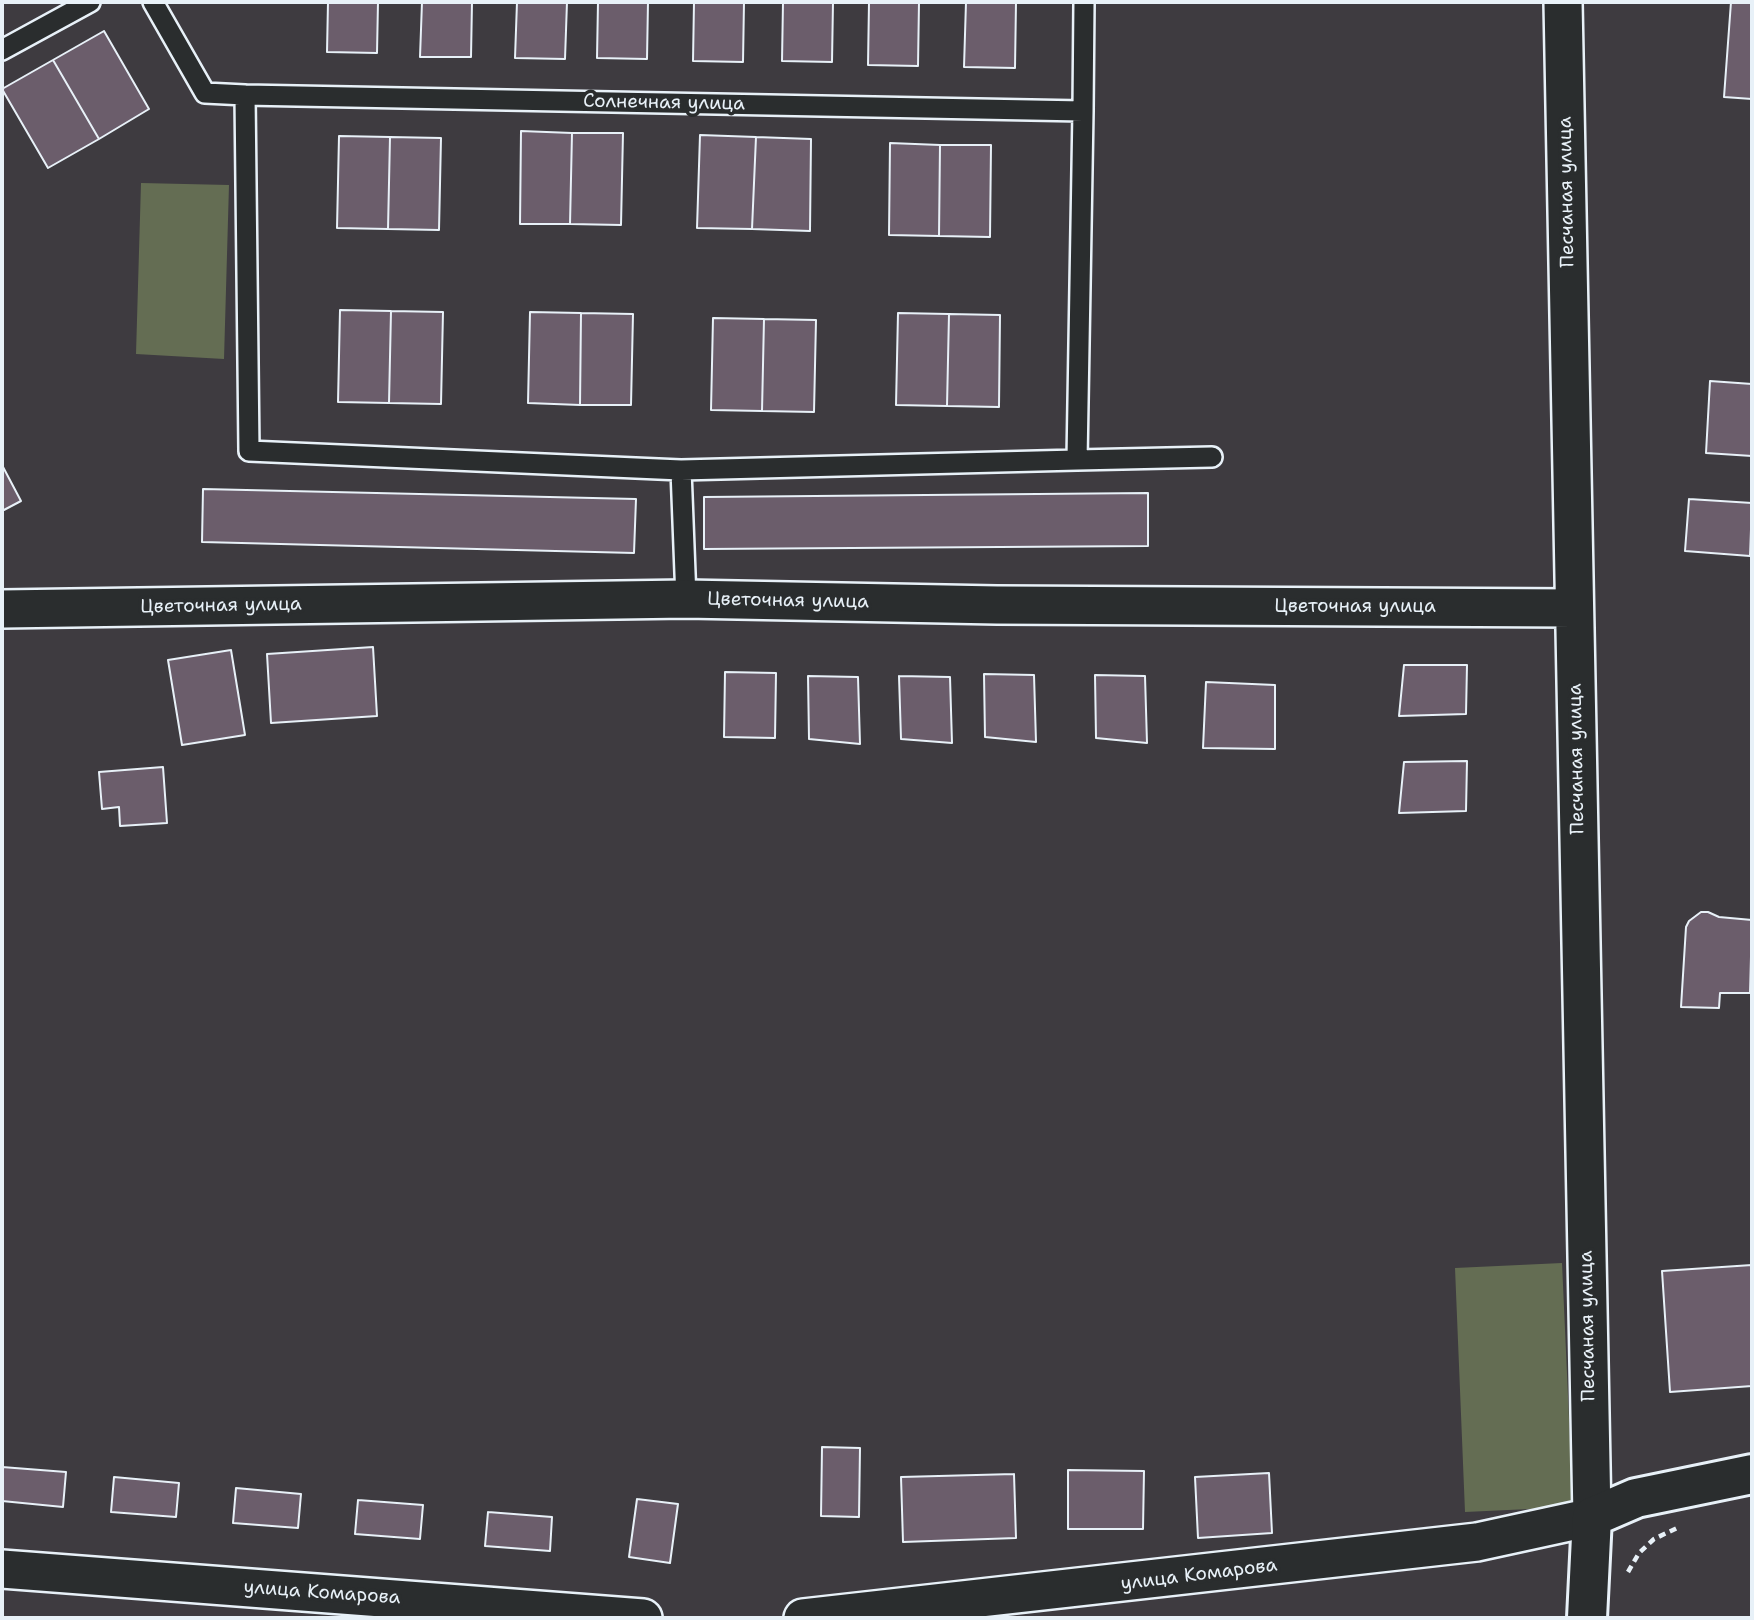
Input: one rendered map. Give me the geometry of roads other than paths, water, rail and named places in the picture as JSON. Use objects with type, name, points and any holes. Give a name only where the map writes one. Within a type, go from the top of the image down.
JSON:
[{"type":"street","name":"Песчаная улица","points":[[1563,2],[1592,1517]]},
{"type":"street","name":"Цветочная улица","points":[[2,609],[686,599],[1011,606],[1574,608]]},
{"type":"street","points":[[1587,1618],[1592,1517],[1636,1498],[1752,1474]]},
{"type":"street","name":"улица Комарова","points":[[803,1618],[1477,1542],[1592,1517]]},
{"type":"street","name":"улица Комарова","points":[[2,1569],[643,1618]]},
{"type":"lane","points":[[2,50],[90,2]]},
{"type":"lane","name":"Солнечная улица","points":[[153,2],[205,93],[1083,111]]},
{"type":"lane","points":[[1077,460],[1084,2]]},
{"type":"lane","points":[[245,95],[248,451],[681,470],[1212,457]]},
{"type":"lane","points":[[681,470],[686,599]]}]
